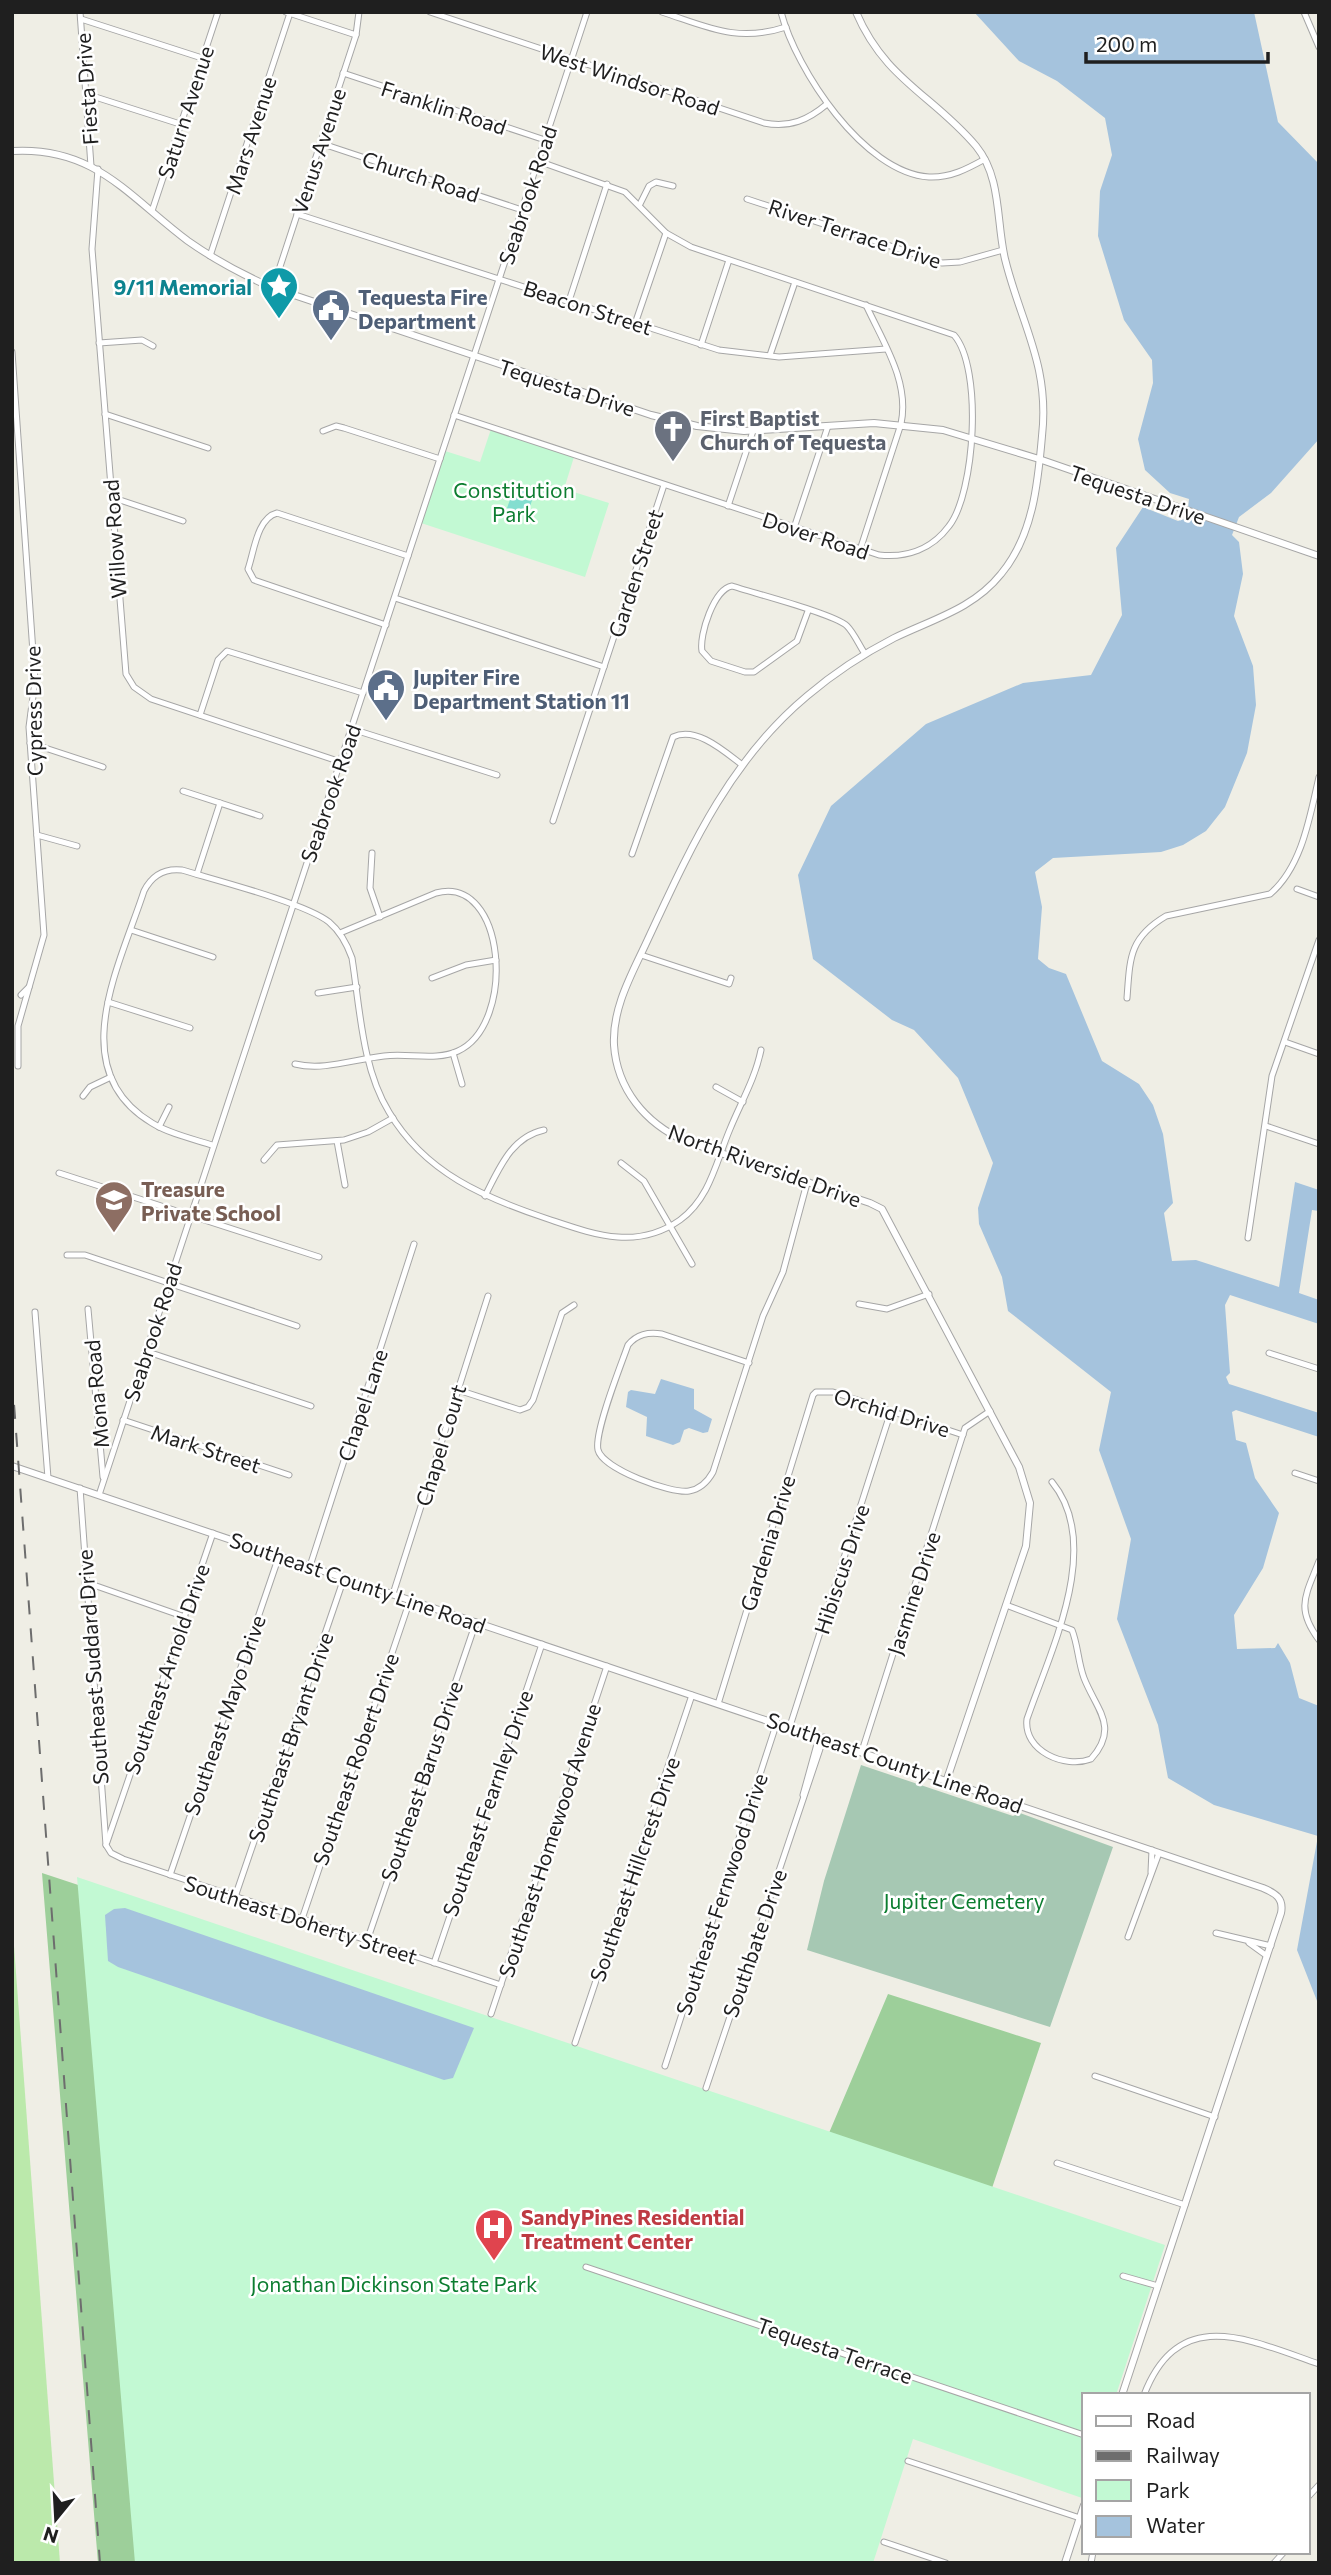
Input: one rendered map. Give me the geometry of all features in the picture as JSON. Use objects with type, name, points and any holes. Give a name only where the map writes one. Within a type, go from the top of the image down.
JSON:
[{"type":"street","name":"Saturn Avenue","points":[[152,211],[218,12]]},
{"type":"street","name":"Venus Avenue","points":[[273,288],[356,35],[359,12]]},
{"type":"street","name":"West Windsor Road","points":[[429,12],[773,125],[800,122],[827,104]]},
{"type":"street","name":"Seabrook Road","points":[[99,1494],[587,12]]},
{"type":"street","points":[[662,12],[736,35],[758,35],[786,27]]},
{"type":"street","points":[[781,12],[807,75],[827,104],[863,141],[906,172],[942,176],[962,171],[985,159],[965,135],[887,65],[870,41],[856,12]]},
{"type":"street","points":[[1304,12],[1319,47]]},
{"type":"street","points":[[288,13],[356,35]]},
{"type":"street","name":"Mars Avenue","points":[[210,256],[288,13]]},
{"type":"street","points":[[80,16],[202,58]]},
{"type":"street","name":"Fiesta Drive","points":[[80,16],[95,168]]},
{"type":"street","name":"Franklin Road","points":[[343,73],[544,140]]},
{"type":"street","points":[[86,94],[180,124]]},
{"type":"street","name":"Church Road","points":[[320,143],[522,210]]},
{"type":"street","name":"Tequesta Drive","points":[[12,151],[53,153],[95,168],[121,184],[210,256],[273,288],[663,418],[697,426],[753,431],[901,424],[971,437],[1319,556]]},
{"type":"street","name":"North Riverside Drive","points":[[947,1779],[1026,1546],[1030,1503],[1019,1467],[882,1209],[685,1141],[656,1125],[637,1105],[621,1076],[614,1044],[615,1023],[623,996],[641,955],[705,819],[741,764],[804,698],[865,654],[969,604],[1006,569],[1028,523],[1044,418],[1039,364],[1003,250],[996,193],[985,159]]},
{"type":"street","name":"Dover Road","points":[[454,415],[860,550],[889,556],[909,554],[928,546],[944,533],[961,502],[971,437],[972,388],[957,338],[950,333],[683,244],[666,233],[640,204],[625,192],[538,161]]},
{"type":"street","name":"Willow Road","points":[[95,168],[92,249],[126,674],[134,687],[146,696],[341,762]]},
{"type":"street","points":[[640,204],[649,186],[664,181],[673,186]]},
{"type":"street","points":[[569,301],[607,184]]},
{"type":"street","name":"River Terrace Drive","points":[[747,198],[942,262],[960,262],[1003,250]]},
{"type":"street","name":"Beacon Street","points":[[297,214],[736,354],[770,355],[886,349]]},
{"type":"street","points":[[636,321],[666,233]]},
{"type":"street","points":[[701,345],[729,260]]},
{"type":"street","points":[[770,355],[794,282]]},
{"type":"street","points":[[860,550],[901,424],[901,387],[866,305]]},
{"type":"street","points":[[99,343],[142,340],[153,346]]},
{"type":"street","name":"Cypress Drive","points":[[12,352],[35,681],[30,714],[30,743],[44,935],[34,978],[18,1026],[18,1066]]},
{"type":"street","points":[[104,414],[208,448]]},
{"type":"street","points":[[794,528],[828,426]]},
{"type":"street","points":[[323,431],[344,428],[440,459]]},
{"type":"street","points":[[728,506],[753,431]]},
{"type":"street","name":"Garden Street","points":[[554,821],[664,485]]},
{"type":"street","points":[[111,497],[183,521]]},
{"type":"street","points":[[386,625],[254,580],[248,569],[263,523],[268,516],[277,513],[408,556]]},
{"type":"street","points":[[808,611],[797,641],[754,672],[711,661],[702,651],[701,642],[716,597],[723,588],[732,586],[808,611],[845,624],[865,654]]},
{"type":"street","points":[[395,598],[604,667]]},
{"type":"street","points":[[200,715],[218,660],[227,651],[363,693]]},
{"type":"street","points":[[352,729],[496,775]]},
{"type":"street","points":[[632,854],[673,737],[686,734],[712,743],[741,764]]},
{"type":"street","points":[[30,743],[103,766]]},
{"type":"street","points":[[1127,998],[1130,958],[1140,935],[1152,924],[1166,916],[1270,894],[1278,888],[1304,839],[1319,777]]},
{"type":"street","points":[[183,791],[260,816]]},
{"type":"street","points":[[197,874],[220,803]]},
{"type":"street","points":[[37,835],[77,846]]},
{"type":"street","points":[[372,853],[370,888],[380,917]]},
{"type":"street","points":[[212,1145],[159,1127],[131,1107],[111,1077],[102,1038],[108,1002],[144,891],[154,877],[165,871],[177,869],[197,874],[320,916],[340,933],[352,958],[376,1084],[393,1118],[415,1146],[438,1168],[485,1196],[608,1238],[642,1237],[671,1226],[688,1214],[702,1197],[754,1077],[761,1050]]},
{"type":"street","points":[[450,881],[450,892]]},
{"type":"street","points":[[1297,890],[1319,897]]},
{"type":"street","points":[[295,1064],[310,1068],[369,1058],[453,1053],[471,1042],[487,1019],[496,988],[496,960],[489,928],[478,907],[467,898],[450,892],[436,893],[340,933]]},
{"type":"street","points":[[131,930],[213,957]]},
{"type":"street","points":[[1248,1238],[1272,1076],[1319,940]]},
{"type":"street","points":[[641,955],[729,984],[731,978]]},
{"type":"street","points":[[432,978],[466,965],[496,960]]},
{"type":"street","points":[[21,995],[34,978]]},
{"type":"street","points":[[318,993],[356,987]]},
{"type":"street","points":[[108,1002],[190,1028]]},
{"type":"street","points":[[1285,1042],[1319,1054]]},
{"type":"street","points":[[453,1053],[462,1084]]},
{"type":"street","points":[[83,1096],[90,1087],[111,1077]]},
{"type":"street","points":[[716,1087],[743,1102]]},
{"type":"street","points":[[159,1127],[169,1107]]},
{"type":"street","points":[[264,1160],[274,1146],[337,1141],[368,1132],[393,1118]]},
{"type":"street","points":[[1266,1126],[1319,1144]]},
{"type":"street","points":[[485,1196],[514,1146],[527,1136],[544,1130]]},
{"type":"street","points":[[337,1141],[345,1185]]},
{"type":"street","points":[[621,1163],[644,1181],[692,1264]]},
{"type":"street","points":[[59,1173],[319,1257]]},
{"type":"street","points":[[749,1363],[662,1334],[649,1333],[632,1339],[600,1430],[598,1451],[604,1461],[614,1469],[675,1490],[688,1492],[706,1483],[713,1472],[749,1363],[763,1317],[783,1272],[807,1182]]},
{"type":"street","name":"Chapel Lane","points":[[310,1566],[414,1244]]},
{"type":"street","points":[[67,1255],[85,1255],[297,1325]]},
{"type":"street","points":[[859,1304],[887,1309],[929,1294]]},
{"type":"street","name":"Chapel Court","points":[[393,1594],[488,1296]]},
{"type":"street","points":[[458,1390],[520,1410],[528,1407],[533,1400],[562,1313],[574,1305]]},
{"type":"street","name":"Mona Road","points":[[88,1309],[103,1480]]},
{"type":"street","points":[[35,1312],[48,1478]]},
{"type":"street","points":[[145,1351],[311,1406]]},
{"type":"street","points":[[1269,1353],[1319,1369]]},
{"type":"street","name":"Orchid Drive","points":[[824,1391],[963,1435],[971,1422],[990,1411]]},
{"type":"street","name":"Gardenia Drive","points":[[718,1704],[811,1399],[816,1392],[824,1391]]},
{"type":"street","name":"Hibiscus Drive","points":[[790,1726],[891,1411]]},
{"type":"street","name":"Mark Street","points":[[123,1420],[289,1475]]},
{"type":"street","name":"Jasmine Drive","points":[[862,1751],[963,1435]]},
{"type":"street","name":"Southeast County Line Road","points":[[12,1466],[947,1779],[1263,1888],[1276,1895],[1282,1909],[1123,2393]]},
{"type":"street","points":[[1295,1473],[1319,1481]]},
{"type":"street","points":[[1006,1605],[1060,1623],[1072,1630],[1085,1680],[1101,1710],[1104,1724],[1099,1748],[1091,1759],[1073,1762],[1041,1751],[1027,1733],[1027,1719],[1060,1623],[1070,1591],[1074,1536],[1069,1511],[1052,1482]]},
{"type":"street","name":"Southeast Suddard Drive","points":[[80,1488],[106,1845]]},
{"type":"street","name":"Southeast Arnold Drive","points":[[106,1845],[213,1533]]},
{"type":"street","name":"Southeast Mayo Drive","points":[[170,1875],[279,1556]]},
{"type":"street","points":[[1319,1561],[1303,1610],[1306,1623],[1319,1640]]},
{"type":"street","name":"Southeast Bryant Drive","points":[[235,1897],[344,1577]]},
{"type":"street","points":[[85,1582],[185,1617]]},
{"type":"street","name":"Southeast Robert Drive","points":[[302,1919],[410,1600]]},
{"type":"street","name":"Southeast Barus Drive","points":[[368,1941],[476,1622]]},
{"type":"street","name":"Southeast Fearnley Drive","points":[[434,1963],[542,1644]]},
{"type":"street","name":"Southeast Homewood Avenue","points":[[491,2014],[607,1666]]},
{"type":"street","name":"Southeast Hillcrest Drive","points":[[575,2043],[692,1695]]},
{"type":"street","name":"Southeast Fernwood Drive","points":[[664,2066],[777,1722]]},
{"type":"street","name":"Southbate Drive","points":[[706,2088],[822,1737]]},
{"type":"street","name":"Southeast Doherty Street","points":[[106,1845],[116,1856],[501,1985]]},
{"type":"street","points":[[1128,1937],[1156,1851]]},
{"type":"street","points":[[1216,1933],[1270,1946]]},
{"type":"street","points":[[1246,1941],[1267,1956]]},
{"type":"street","points":[[1095,2076],[1215,2117]]},
{"type":"street","points":[[1057,2163],[1185,2205]]},
{"type":"street","name":"Tequesta Terrace","points":[[586,2267],[1082,2434]]},
{"type":"street","points":[[1123,2276],[1158,2286]]},
{"type":"street","points":[[1145,2393],[1163,2359],[1177,2346],[1213,2334],[1232,2336],[1319,2364]]},
{"type":"street","points":[[908,2461],[1080,2518]]},
{"type":"street","points":[[1065,2563],[1082,2512]]},
{"type":"street","points":[[884,2542],[946,2563]]},
{"type":"green space","name":"Constitution Park","points":[[491,429],[574,457],[564,489],[609,503],[585,577],[421,523],[445,451],[480,462]]},
{"type":"green space","points":[[516,483],[536,489],[527,515],[507,508]]},
{"type":"green space","name":"Jupiter Cemetery","points":[[861,1765],[1013,1816],[1020,1813],[1113,1847],[1050,2027],[807,1950],[824,1881]]},
{"type":"green space","name":"Jonathan Dickinson State Park","points":[[42,1873],[829,2133],[888,1994],[1041,2043],[989,2197],[284,2563],[98,2563]]},
{"type":"green space","name":"Jonathan Dickinson State Park","points":[[77,1877],[1165,2245],[1117,2393],[1082,2393],[1082,2498],[913,2439],[873,2563],[135,2563]]},
{"type":"green space","points":[[12,1919],[60,2563],[12,2563]]},
{"type":"water","points":[[974,12],[1254,12],[1278,122],[1319,164],[1319,439],[1271,493],[1239,517],[1232,535],[1239,542],[1243,574],[1234,616],[1253,666],[1256,705],[1247,753],[1225,807],[1206,831],[1183,845],[1161,852],[1053,858],[1035,872],[1042,907],[1038,959],[1049,968],[1066,974],[1102,1061],[1139,1084],[1153,1105],[1163,1134],[1173,1203],[1164,1213],[1172,1261],[1196,1260],[1279,1287],[1295,1182],[1319,1190],[1319,1211],[1312,1210],[1299,1293],[1319,1300],[1319,1324],[1230,1295],[1225,1305],[1230,1373],[1226,1377],[1229,1384],[1319,1413],[1319,1437],[1236,1410],[1232,1412],[1236,1440],[1246,1443],[1255,1478],[1279,1513],[1263,1568],[1234,1615],[1237,1649],[1275,1648],[1278,1643],[1290,1663],[1299,1698],[1319,1706],[1319,2006],[1297,1950],[1318,1836],[1214,1805],[1168,1778],[1158,1725],[1117,1619],[1131,1539],[1099,1450],[1111,1392],[1008,1311],[1002,1277],[979,1224],[978,1208],[993,1163],[958,1078],[914,1030],[892,1020],[813,959],[798,875],[831,806],[926,724],[1023,683],[1091,675],[1122,615],[1116,548],[1143,507],[1178,521],[1187,518],[1189,499],[1170,493],[1145,470],[1138,439],[1153,383],[1152,360],[1124,320],[1098,236],[1100,191],[1112,155],[1105,118],[1057,81],[1019,61]]},
{"type":"water","points":[[661,1379],[694,1389],[694,1409],[712,1419],[708,1432],[689,1428],[684,1430],[680,1442],[673,1445],[646,1436],[647,1417],[626,1407],[628,1392],[631,1390],[655,1394]]},
{"type":"water","points":[[125,1908],[474,2028],[453,2078],[444,2080],[118,1967],[108,1961],[105,1915],[114,1909]]},
{"type":"railway","points":[[12,1377],[100,2563]]},
{"type":"place","name":"9/11 Memorial","points":[[279,320]]},
{"type":"place","name":"Tequesta Fire Department","points":[[331,342]]},
{"type":"place","name":"First Baptist Church of Tequesta","points":[[673,463]]},
{"type":"place","name":"Jupiter Fire Department Station 11","points":[[386,722]]},
{"type":"place","name":"Treasure Private School","points":[[114,1234]]},
{"type":"place","name":"SandyPines Residential Treatment Center","points":[[494,2262]]}]
